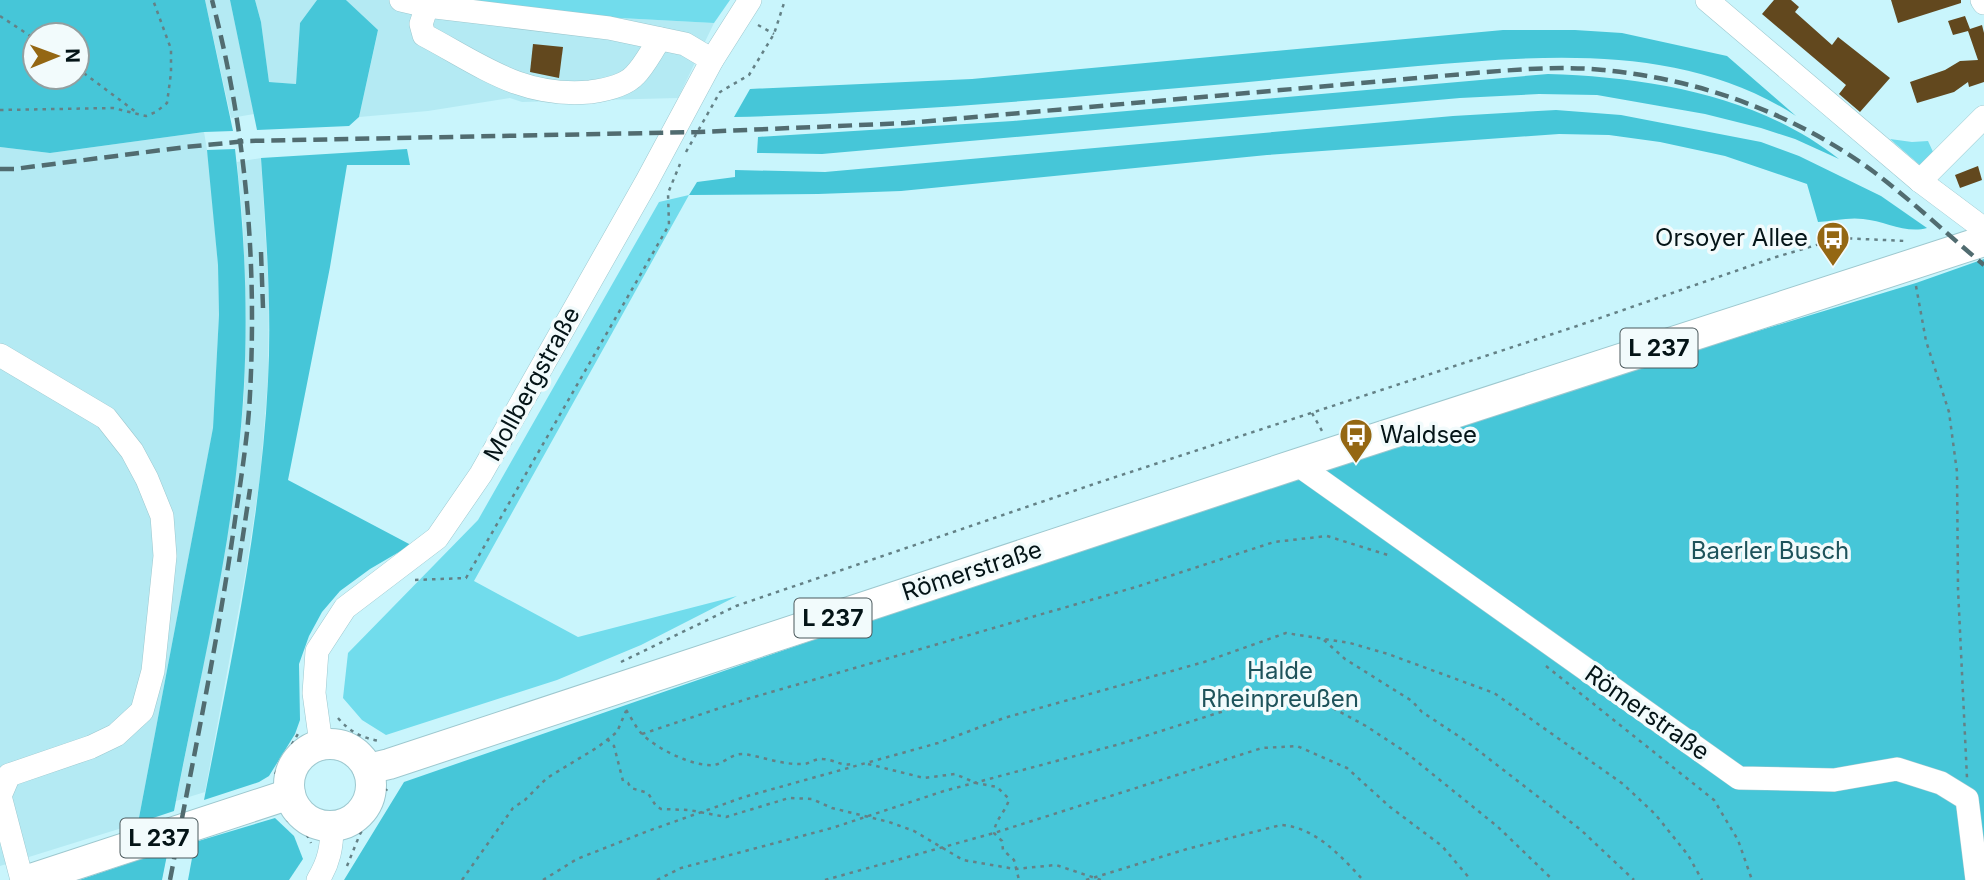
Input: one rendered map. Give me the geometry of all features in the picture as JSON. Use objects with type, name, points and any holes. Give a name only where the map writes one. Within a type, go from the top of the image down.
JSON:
[{"type":"main road","name":"Römerstraße","points":[[380,758],[617,689],[1297,464],[1923,251],[1984,242]]},
{"type":"main road","points":[[319,732],[354,752],[380,758],[364,807],[355,817],[321,834],[321,825],[301,814],[277,792],[289,781],[292,768],[299,757],[309,749],[319,732]]},
{"type":"main road","name":"L 237","points":[[28,880],[277,792]]},
{"type":"street","points":[[401,0],[427,6],[610,28],[685,44],[712,60]]},
{"type":"street","name":"Mollbergstraße","points":[[319,732],[314,693],[317,651],[345,608],[437,538],[481,474],[647,181],[712,60],[750,0]]},
{"type":"street","points":[[1718,3],[1920,181],[1984,229]]},
{"type":"street","points":[[427,6],[421,24],[424,35],[476,66],[511,82],[542,90],[579,93],[606,90],[634,77],[660,39]]},
{"type":"street","points":[[1920,181],[1984,117]]},
{"type":"street","points":[[0,355],[106,418],[132,451],[147,479],[162,516],[165,556],[153,671],[142,712],[116,735],[91,747],[9,775],[0,796],[22,880]]},
{"type":"street","name":"Römerstraße","points":[[1297,464],[1739,778],[1833,780],[1897,769],[1941,783],[1967,799]]},
{"type":"street","points":[[1967,799],[1977,880]]},
{"type":"street","points":[[318,880],[326,867],[332,846],[321,834]]},
{"type":"path","points":[[0,110],[113,108],[146,116],[156,112],[167,103],[171,49],[153,0]]},
{"type":"path","points":[[668,193],[682,159],[720,92],[749,75],[774,34],[785,0]]},
{"type":"path","points":[[0,16],[21,30]]},
{"type":"path","points":[[91,78],[140,114]]},
{"type":"path","points":[[617,689],[736,606],[1094,484],[1577,326],[1776,257],[1840,239],[1887,239],[1923,251],[1916,283],[1926,341],[1949,412],[1957,472],[1958,589],[1968,768],[1967,799]]},
{"type":"path","points":[[642,734],[747,699],[1136,587],[1275,542],[1327,536],[1392,556]]},
{"type":"path","points":[[543,880],[578,859],[744,797],[937,743],[1004,718],[1204,662],[1286,633],[1350,643],[1494,693],[1623,784],[1655,814],[1688,855],[1702,880]]},
{"type":"path","points":[[1324,640],[1345,659],[1412,701],[1422,712],[1466,741],[1581,830],[1634,880]]},
{"type":"path","points":[[1543,664],[1714,800],[1738,841],[1752,880]]},
{"type":"path","points":[[617,689],[642,734],[672,755],[709,765],[720,764],[728,757],[741,754],[805,765],[816,759],[824,759],[840,766],[864,763],[883,766],[895,772],[924,778],[955,774],[976,783],[997,787],[1009,799],[994,824],[994,833],[1002,841],[1003,850],[1014,860],[1019,880]]},
{"type":"path","points":[[462,880],[513,808],[547,778],[617,732],[617,689]]},
{"type":"path","points":[[657,880],[681,868],[832,828],[976,783],[1120,744],[1265,698],[1298,696],[1331,707],[1404,751],[1499,827],[1553,880]]},
{"type":"path","points":[[321,834],[279,818],[273,779],[301,727],[319,732],[336,716],[347,729],[364,739],[392,778],[360,834],[351,860],[344,870]]},
{"type":"path","points":[[607,739],[614,746],[623,781],[631,788],[648,793],[661,809],[689,810],[726,817],[789,798],[812,800],[914,831],[963,860],[1015,869],[1056,865],[1101,880]]},
{"type":"path","points":[[825,880],[994,833],[1262,748],[1297,746],[1348,768],[1390,807],[1442,846],[1471,880]]},
{"type":"path","points":[[1086,880],[1187,849],[1281,825],[1293,826],[1324,842],[1363,880]]},
{"type":"shaded area","points":[[205,0],[230,0],[254,114],[231,118]]},
{"type":"shaded area","points":[[255,0],[317,0],[300,23],[296,84],[269,82],[261,22]]},
{"type":"shaded area","points":[[346,0],[452,0],[473,10],[714,23],[678,98],[522,102],[510,98],[428,111],[359,117],[378,31]]},
{"type":"shaded area","points":[[452,0],[730,0],[714,23],[473,10]]},
{"type":"shaded area","points":[[204,132],[218,265],[219,315],[213,429],[138,823],[0,866],[0,147],[50,153]]},
{"type":"shaded area","points":[[1890,139],[1928,141],[1934,154],[1921,166]]},
{"type":"shaded area","points":[[261,158],[269,295],[268,379],[260,478],[205,792],[176,801],[207,645],[238,458],[244,397],[246,319],[243,226],[237,162]]},
{"type":"shaded area","points":[[689,195],[474,581],[578,637],[737,596],[641,645],[557,680],[386,735],[362,720],[343,698],[348,653],[478,520],[659,202]]},
{"type":"green space","points":[[0,0],[205,0],[233,131],[204,132],[50,153],[0,147]]},
{"type":"green space","points":[[230,0],[255,0],[261,22],[269,82],[296,84],[300,23],[317,0],[346,0],[378,30],[359,117],[349,126],[257,130]]},
{"type":"green space","points":[[1503,30],[1622,33],[1727,56],[1796,116],[1753,92],[1708,76],[1661,65],[1564,58],[1466,62],[974,105],[734,117],[750,89],[972,79]]},
{"type":"green space","points":[[1548,74],[1663,85],[1701,94],[1773,119],[1807,137],[1839,159],[1795,139],[1705,114],[1597,95],[1539,94],[1460,98],[822,154],[757,153],[758,137],[1013,121]]},
{"type":"green space","points":[[1556,110],[1621,115],[1761,142],[1799,156],[1881,196],[1927,228],[1895,227],[1858,219],[1818,222],[1807,184],[1725,156],[1660,142],[1609,135],[1559,134],[1267,155],[901,191],[689,195],[697,182],[735,177],[735,170],[825,172],[1453,116]]},
{"type":"green space","points":[[235,149],[246,302],[242,417],[233,501],[174,811],[138,823],[213,428],[219,315],[218,265],[207,150]]},
{"type":"green space","points":[[407,149],[410,165],[347,165],[288,480],[411,545],[370,569],[340,591],[322,612],[309,636],[299,664],[300,720],[295,734],[269,776],[259,782],[204,800],[244,592],[264,434],[269,325],[261,158]]},
{"type":"green space","points":[[1984,259],[1984,880],[344,880],[404,782],[1317,465],[1916,283]]},
{"type":"green space","points":[[275,818],[294,836],[303,859],[289,880],[188,880],[195,842]]},
{"type":"green space","points":[[168,850],[162,880],[79,880]]},
{"type":"building","points":[[1774,0],[1791,0],[1799,7],[1795,12],[1832,45],[1838,37],[1890,78],[1860,112],[1839,94],[1846,85],[1762,14]]},
{"type":"building","points":[[1891,0],[1961,0],[1961,3],[1898,23]]},
{"type":"building","points":[[1965,16],[1970,29],[1982,25],[1984,82],[1969,87],[1968,82],[1954,92],[1917,103],[1910,82],[1945,70],[1960,61],[1978,60],[1968,31],[1953,35],[1948,21]]},
{"type":"building","points":[[533,44],[563,47],[559,78],[530,72]]},
{"type":"building","points":[[1978,166],[1982,180],[1960,188],[1955,175]]},
{"type":"railway","points":[[170,880],[221,610],[244,457],[250,394],[252,294],[246,196],[233,97],[212,0]]},
{"type":"railway","points":[[0,169],[247,141],[699,132],[907,123],[1486,72],[1544,68],[1588,69],[1639,75],[1711,91],[1779,117],[1812,133],[1874,172],[1984,265]]},
{"type":"railway","points":[[261,252],[263,308]]},
{"type":"railway","points":[[239,562],[250,489]]},
{"type":"place","name":"Orsoyer Allee","points":[[1833,268]]},
{"type":"place","name":"Waldsee","points":[[1356,465]]},
{"type":"park label","name":"Baerler Busch","points":[[1770,551]]},
{"type":"park label","name":"Halde Rheinpreußen","points":[[1280,685]]}]
